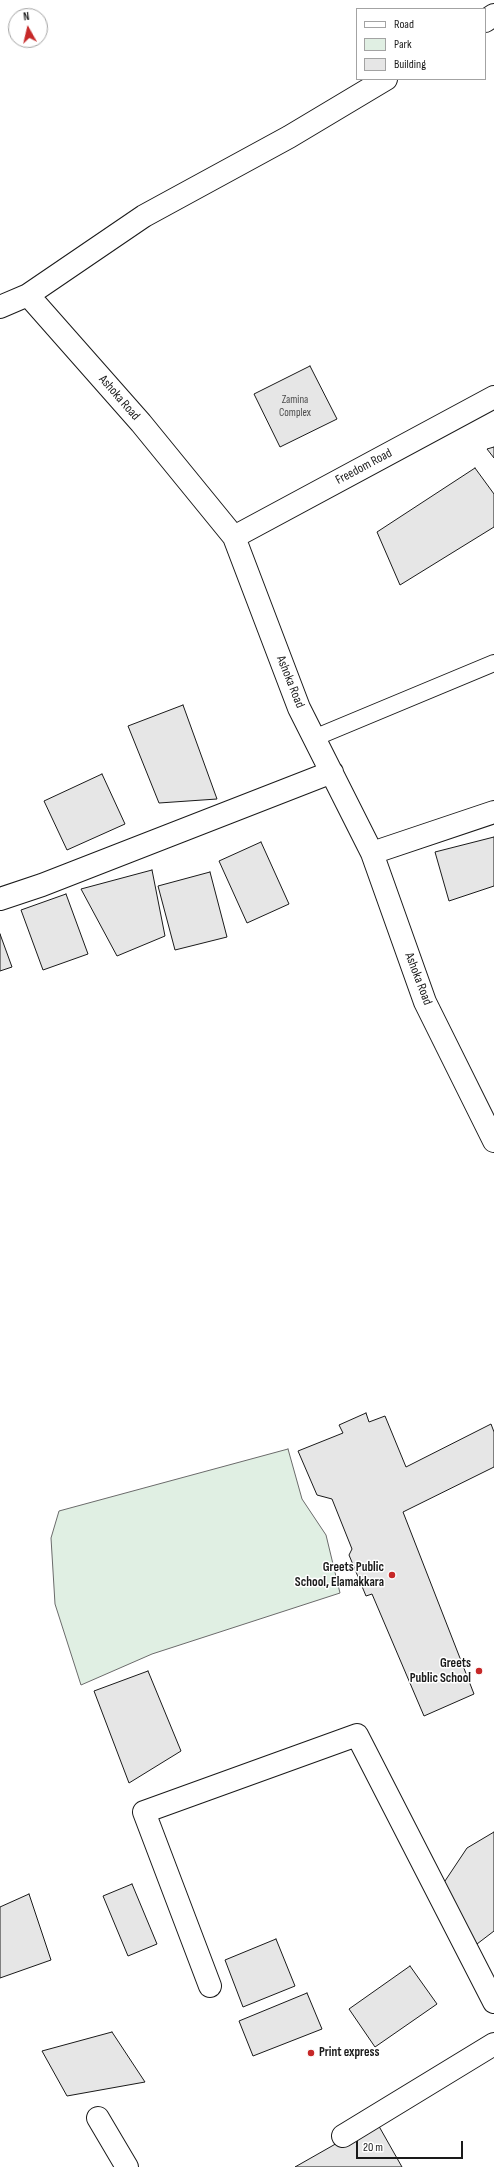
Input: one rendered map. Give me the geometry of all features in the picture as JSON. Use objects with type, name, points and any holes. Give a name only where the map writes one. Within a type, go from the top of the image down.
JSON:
[{"type":"street","points":[[0,307],[28,295],[144,216],[289,137],[384,80]]},
{"type":"street","name":"Ashoka Road","points":[[28,295],[141,423],[234,536],[299,708],[372,853],[425,1002],[494,1141]]},
{"type":"street","name":"Freedom Road","points":[[234,536],[494,397]]},
{"type":"street","points":[[0,899],[42,885],[332,772]]},
{"type":"street","points":[[372,853],[494,812]]},
{"type":"street","points":[[210,1986],[144,1812],[357,1735],[494,2002]]},
{"type":"street","points":[[344,2136],[494,2044]]},
{"type":"street","points":[[98,2118],[127,2167]]},
{"type":"lane","points":[[314,738],[494,663]]},
{"type":"green space","points":[[288,1449],[302,1499],[326,1535],[340,1593],[152,1654],[81,1685],[55,1604],[51,1538],[59,1511]]},
{"type":"building","points":[[310,366],[337,419],[280,447],[254,394]]},
{"type":"building","points":[[494,447],[494,458],[487,449]]},
{"type":"building","points":[[475,468],[494,494],[494,527],[400,585],[377,532]]},
{"type":"building","points":[[183,705],[217,799],[159,803],[128,726]]},
{"type":"building","points":[[102,774],[125,824],[67,850],[44,801]]},
{"type":"building","points":[[494,837],[494,886],[449,901],[435,852]]},
{"type":"building","points":[[261,842],[289,904],[247,923],[219,861]]},
{"type":"building","points":[[152,870],[165,936],[117,956],[81,889]]},
{"type":"building","points":[[210,872],[227,937],[175,950],[158,886]]},
{"type":"building","points":[[66,894],[88,954],[43,970],[21,910]]},
{"type":"building","points":[[0,934],[12,967],[0,971]]},
{"type":"building","name":"Greets Public School, Elamakkara","points":[[366,1413],[369,1422],[385,1416],[406,1467],[491,1424],[494,1432],[494,1467],[403,1512],[474,1694],[424,1716],[372,1594],[366,1596],[349,1555],[352,1549],[332,1499],[317,1495],[298,1451],[343,1433],[339,1425]]},
{"type":"building","points":[[148,1671],[181,1751],[129,1783],[94,1691]]},
{"type":"building","points":[[494,1832],[494,1931],[477,1944],[441,1887],[467,1848]]},
{"type":"building","points":[[132,1884],[157,1944],[128,1956],[103,1896]]},
{"type":"building","points":[[29,1894],[51,1960],[0,1978],[0,1907]]},
{"type":"building","points":[[276,1939],[295,1986],[243,2007],[225,1960]]},
{"type":"building","points":[[410,1966],[437,2004],[375,2047],[349,2009]]},
{"type":"building","points":[[307,1993],[322,2029],[253,2056],[239,2021]]},
{"type":"building","points":[[112,2032],[145,2082],[67,2096],[42,2051]]},
{"type":"building","points":[[376,2121],[402,2167],[295,2167]]},
{"type":"place","name":"Greets Public School, Elamakkara","points":[[392,1575]]},
{"type":"place","name":"Greets Public School","points":[[479,1671]]},
{"type":"place","name":"Print express","points":[[311,2053]]}]
